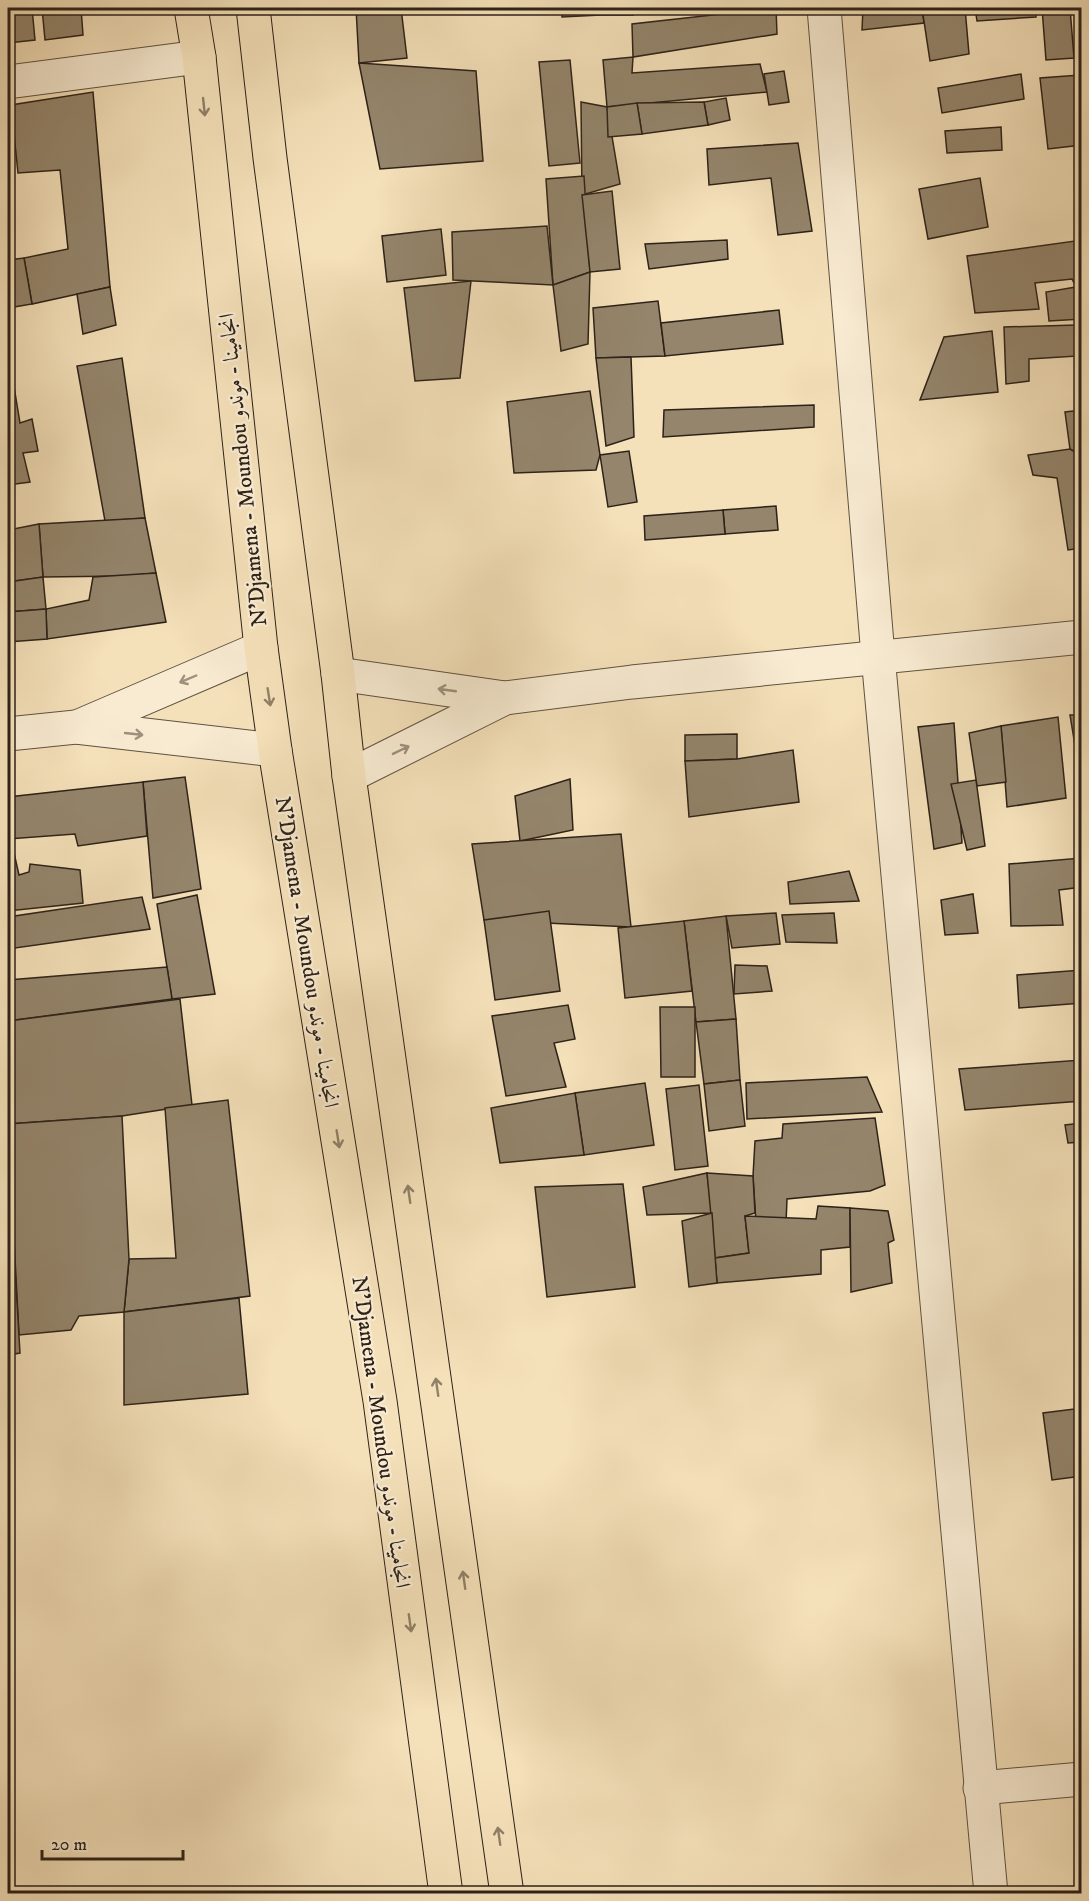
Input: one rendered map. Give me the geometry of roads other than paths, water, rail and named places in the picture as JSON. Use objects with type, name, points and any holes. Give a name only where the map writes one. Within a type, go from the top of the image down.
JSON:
[{"type":"main road","name":"N'Djamena - Moundou انجامينا - موندو","points":[[191,8],[199,57],[261,648],[380,1401],[446,1893]]},
{"type":"main road","points":[[253,8],[349,776],[507,1893]]},
{"type":"street","points":[[824,8],[878,656],[991,1893]]},
{"type":"street","points":[[8,82],[199,57]]},
{"type":"street","points":[[338,674],[505,698],[632,682],[1082,637]]},
{"type":"street","points":[[76,727],[261,648]]},
{"type":"street","points":[[349,776],[505,698]]},
{"type":"street","points":[[8,734],[76,727],[276,750]]},
{"type":"street","points":[[981,1788],[1082,1779]]}]
